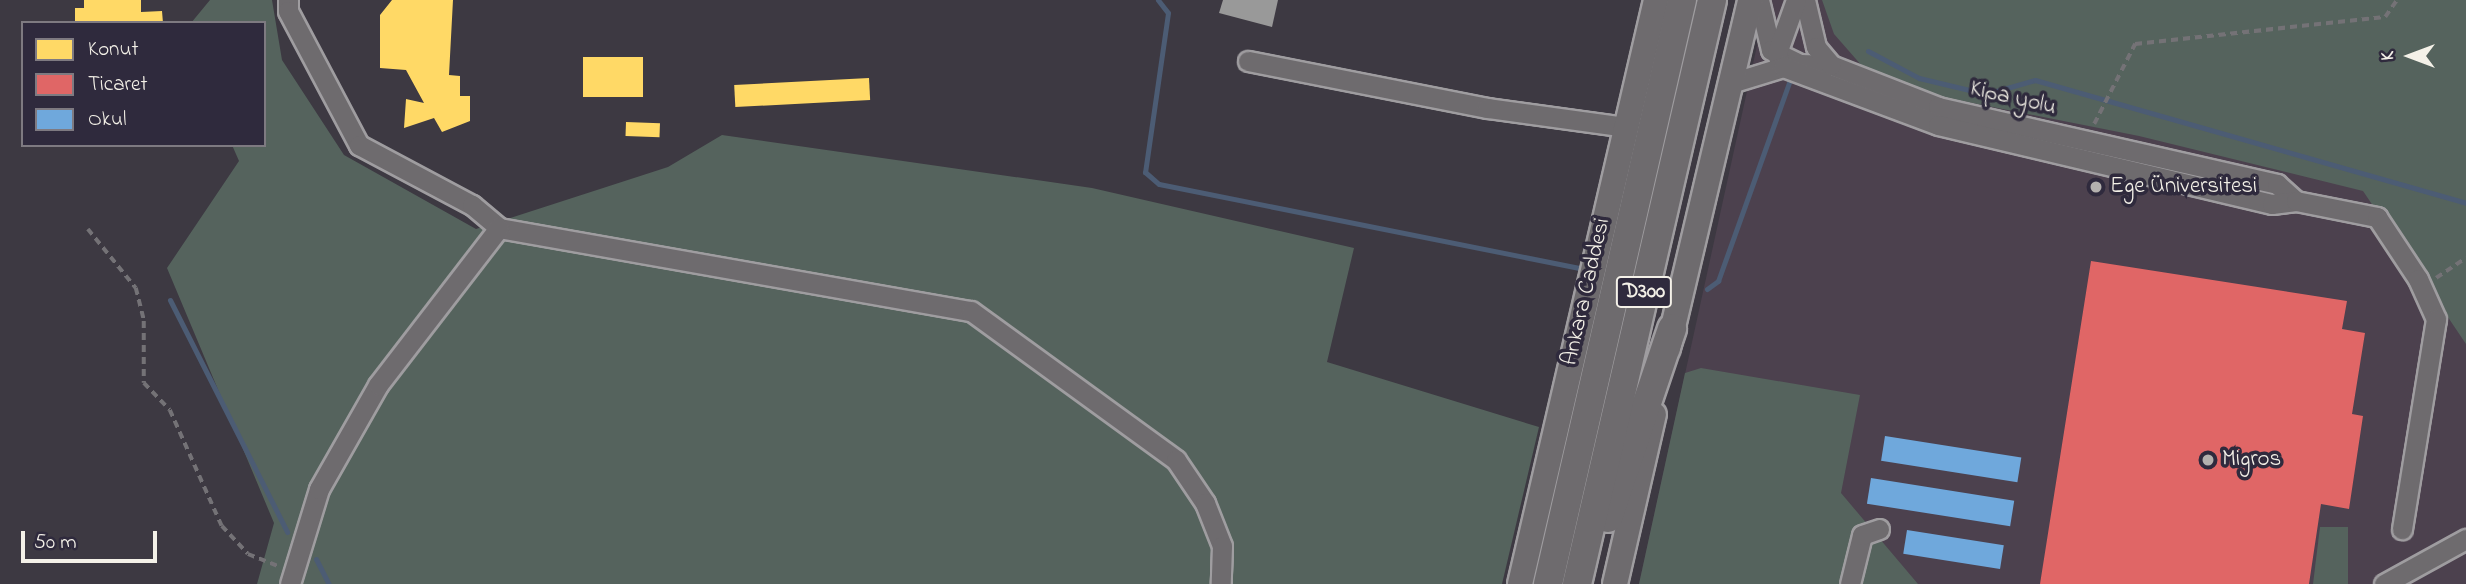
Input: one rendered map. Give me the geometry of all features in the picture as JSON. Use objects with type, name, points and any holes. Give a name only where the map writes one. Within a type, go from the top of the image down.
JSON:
[{"type":"highway","name":"Ankara Caddesi","points":[[1548,584],[1682,0]]},
{"type":"highway","name":"D300","points":[[1577,584],[1712,0]]},
{"type":"highway","points":[[1586,584],[1672,329]]},
{"type":"main road","name":"Ankara Caddesi","points":[[1520,584],[1656,0]]},
{"type":"main road","points":[[1615,584],[1750,0]]},
{"type":"street","points":[[288,0],[288,11],[359,145],[472,205],[499,228],[971,311],[1176,460],[1205,503],[1222,546],[1221,584]]},
{"type":"street","points":[[1759,0],[1771,50],[1780,60]]},
{"type":"street","points":[[1731,83],[1780,60],[1796,0]]},
{"type":"street","points":[[1805,0],[1816,47],[1831,65]]},
{"type":"street","name":"Kipa yolu","points":[[1780,60],[1831,65],[1938,107],[2277,184],[2296,201]]},
{"type":"street","name":"Kipa yolu","points":[[1780,60],[1938,125],[2272,204],[2296,201],[2377,217],[2422,287],[2436,319],[2402,529]]},
{"type":"street","points":[[1248,61],[1487,108],[1625,127]]},
{"type":"street","points":[[292,578],[319,489],[378,385],[499,228]]},
{"type":"street","points":[[1850,584],[1862,535],[1879,529]]},
{"type":"street","points":[[2385,584],[2466,540]]},
{"type":"path","points":[[2103,107],[2135,44],[2385,17],[2397,0]]},
{"type":"path","points":[[88,229],[136,288],[144,321],[144,383],[170,410],[222,526],[248,554],[292,578]]},
{"type":"path","points":[[2422,287],[2466,258]]},
{"type":"shaded area","points":[[210,0],[272,0],[282,60],[344,155],[476,229],[668,167],[722,135],[1092,188],[1354,248],[1327,362],[1539,427],[1502,584],[257,584],[274,523],[167,268],[239,161],[233,147],[266,147],[266,21],[193,21]]},
{"type":"shaded area","name":"Ege Üniversitesi","points":[[1767,0],[2466,0],[2466,584],[1639,584]]},
{"type":"shaded area","points":[[1822,0],[2466,0],[2466,344],[2363,191],[2139,136],[1927,94],[1862,66],[1834,34]]},
{"type":"shaded area","points":[[1701,368],[1860,395],[1841,493],[1918,584],[1639,584],[1685,373]]},
{"type":"shaded area","points":[[2320,527],[2348,527],[2348,584],[2313,584]]},
{"type":"building: Konut","points":[[84,0],[141,0],[141,12],[162,11],[163,21],[75,21],[75,8],[84,8]]},
{"type":"building: Konut","points":[[392,0],[453,0],[449,75],[460,76],[460,96],[470,96],[470,121],[442,132],[434,118],[404,128],[406,99],[424,103],[406,70],[380,68],[380,15]]},
{"type":"building: Konut","points":[[583,57],[643,57],[643,97],[583,97]]},
{"type":"building: Konut","points":[[869,78],[870,100],[735,107],[734,85]]},
{"type":"building: Konut","points":[[626,122],[660,123],[659,137],[626,136]]},
{"type":"building: Ticaret","name":"Migros","points":[[2091,261],[2347,301],[2342,329],[2365,333],[2352,414],[2363,416],[2349,509],[2321,504],[2309,584],[2040,584]]},
{"type":"building: Okul","points":[[1885,436],[2021,458],[2017,482],[1881,461]]},
{"type":"building: Okul","points":[[1871,478],[2014,501],[2010,526],[1867,504]]},
{"type":"building: Okul","points":[[1907,530],[2004,545],[2000,569],[1903,554]]},
{"type":"building: Sanayi","points":[[1223,0],[1278,0],[1272,27],[1219,13]]},
{"type":"waterway","points":[[1158,0],[1168,13],[1145,172],[1159,184],[1586,269]]},
{"type":"waterway","points":[[1868,51],[1919,78],[1986,94],[2035,80],[2466,203]]},
{"type":"waterway","points":[[1707,289],[1718,281],[1790,80]]},
{"type":"waterway","points":[[170,300],[287,532]]},
{"type":"waterway","points":[[316,559],[329,584]]},
{"type":"place","name":"Ege Üniversitesi","points":[[2096,187]]},
{"type":"place","name":"Migros","points":[[2208,460]]}]
